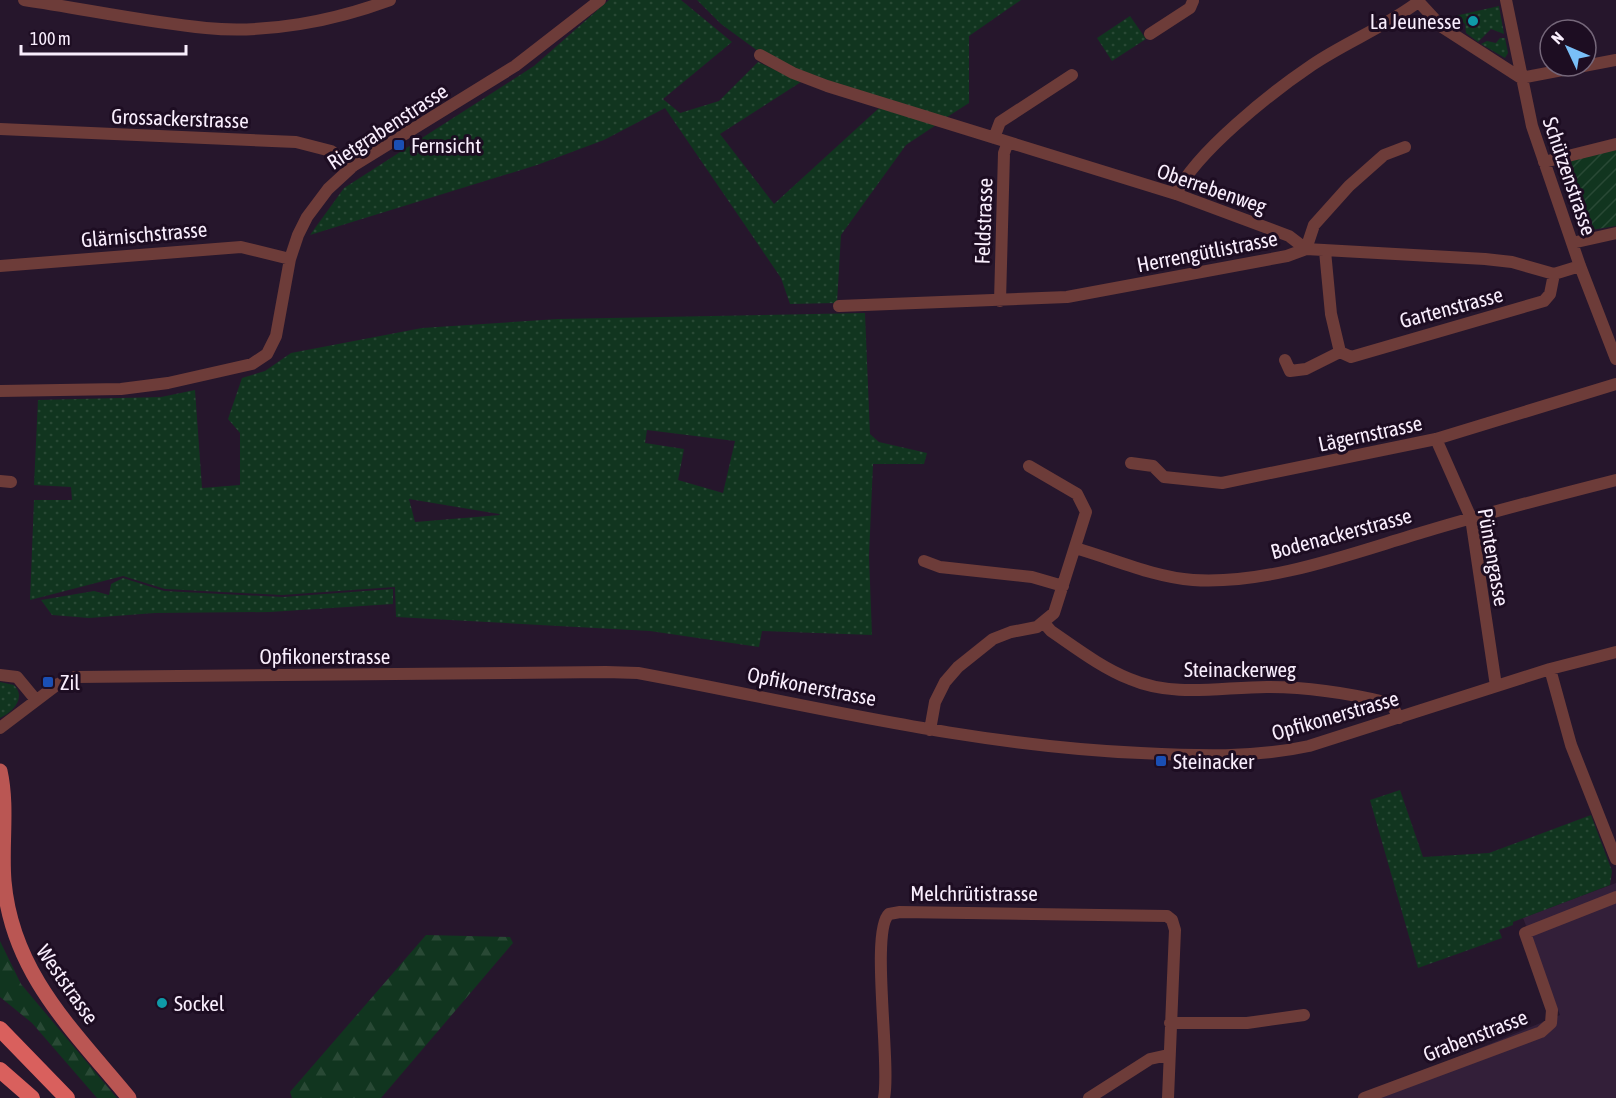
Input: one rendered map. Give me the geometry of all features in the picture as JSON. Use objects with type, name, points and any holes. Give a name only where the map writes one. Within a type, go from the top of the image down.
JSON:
[{"type":"highway","points":[[0,1029],[67,1098]]},
{"type":"highway","points":[[0,1070],[32,1098]]},
{"type":"main road","name":"Weststrasse","points":[[0,771],[3,786],[2,849],[7,905],[24,962],[57,1010],[129,1098]]},
{"type":"street","points":[[24,0],[207,28],[252,28],[303,23],[361,10],[390,0]]},
{"type":"street","name":"Rietgrabenstrasse","points":[[0,391],[122,389],[168,383],[252,364],[260,360],[272,346],[290,259],[298,235],[318,202],[353,166],[516,66],[600,0]]},
{"type":"street","points":[[1150,34],[1190,8],[1195,0]]},
{"type":"street","name":"Schützenstrasse","points":[[1506,0],[1532,126],[1580,266],[1616,359]]},
{"type":"street","points":[[1176,194],[1183,180],[1232,128],[1311,66],[1401,15],[1417,1],[1442,27],[1521,78],[1616,60]]},
{"type":"street","name":"Oberrebenweg","points":[[760,55],[793,73],[827,86],[1176,194],[1289,236],[1306,249]]},
{"type":"street","points":[[994,138],[1000,122],[1072,75]]},
{"type":"street","name":"Grossackerstrasse","points":[[0,129],[296,142],[331,150],[353,166]]},
{"type":"street","name":"Feldstrasse","points":[[1000,301],[1004,153],[1008,142]]},
{"type":"street","points":[[1544,162],[1616,144]]},
{"type":"street","points":[[1306,249],[1314,225],[1349,186],[1384,155],[1405,147]]},
{"type":"street","points":[[1572,243],[1616,233]]},
{"type":"street","name":"Glärnischstrasse","points":[[0,266],[241,247],[290,259]]},
{"type":"street","name":"Herrengütlistrasse","points":[[839,306],[1067,297],[1287,256],[1306,249],[1485,259],[1512,262],[1554,274]]},
{"type":"street","points":[[1324,251],[1331,314],[1340,352]]},
{"type":"street","points":[[1554,274],[1580,266]]},
{"type":"street","name":"Gartenstrasse","points":[[1285,360],[1290,371],[1306,369],[1340,352],[1351,357],[1534,305],[1544,301],[1550,294],[1554,274]]},
{"type":"street","name":"Lägernstrasse","points":[[1131,464],[1153,466],[1164,477],[1222,483],[1436,439],[1616,384]]},
{"type":"street","name":"Püntengasse","points":[[1436,439],[1471,518],[1496,686]]},
{"type":"street","points":[[930,730],[935,702],[945,682],[958,667],[993,639],[1044,622],[1054,613],[1086,512],[1077,494],[1029,466]]},
{"type":"street","name":"Bodenackerstrasse","points":[[1075,548],[1162,574],[1192,580],[1234,580],[1320,562],[1471,518],[1616,480]]},
{"type":"street","points":[[924,561],[940,567],[1032,577],[1063,586]]},
{"type":"street","name":"Steinackerweg","points":[[1044,622],[1051,632],[1113,671],[1151,685],[1195,692],[1266,687],[1324,691],[1385,702],[1393,707],[1399,718]]},
{"type":"street","name":"Opfikonerstrasse","points":[[0,728],[65,680],[84,676],[606,672],[638,673],[930,730],[1048,748],[1246,756],[1273,754],[1309,746],[1550,669],[1616,652]]},
{"type":"street","points":[[1550,669],[1571,745],[1616,859]]},
{"type":"street","points":[[0,675],[17,677],[36,700]]},
{"type":"street","name":"Grabenstrasse","points":[[1364,1098],[1541,1032],[1551,1023],[1552,1010],[1525,933],[1616,897]]},
{"type":"street","name":"Melchrütistrasse","points":[[884,1098],[886,1024],[880,1002],[883,926],[889,914],[911,912],[1161,914],[1172,920],[1175,930],[1170,1023]]},
{"type":"street","points":[[1168,1098],[1170,1023],[1247,1023],[1304,1015]]},
{"type":"street","points":[[1089,1098],[1150,1059],[1168,1055]]},
{"type":"shaded area","points":[[1616,883],[1616,1098],[1358,1098],[1560,1015],[1523,918]]},
{"type":"green space","points":[[609,0],[681,0],[732,42],[663,99],[680,113],[719,101],[758,62],[801,82],[720,134],[774,204],[879,108],[936,125],[906,145],[841,235],[837,303],[790,304],[781,278],[665,108],[604,140],[537,165],[310,235],[344,188],[534,66]]},
{"type":"green space","points":[[697,0],[1021,0],[969,36],[969,103],[944,119],[832,85],[762,54],[721,24]]},
{"type":"green space","points":[[1499,6],[1504,34],[1491,29],[1478,42],[1466,33],[1465,24],[1462,22],[1457,27],[1446,18]]},
{"type":"green space","points":[[1130,16],[1146,39],[1112,61],[1097,38]]},
{"type":"green space","points":[[1500,38],[1505,38],[1508,53],[1505,58],[1481,44],[1487,41],[1496,43]]},
{"type":"green space","points":[[1616,150],[1616,226],[1591,230],[1576,221],[1558,173],[1563,162]]},
{"type":"green space","points":[[865,313],[870,434],[879,442],[927,453],[924,464],[873,464],[869,556],[872,635],[762,631],[759,647],[650,631],[396,617],[395,587],[282,595],[165,589],[123,576],[30,600],[34,500],[72,500],[71,487],[34,485],[38,400],[161,397],[195,390],[202,488],[240,485],[240,433],[228,419],[242,378],[265,371],[291,353],[422,328],[558,319]],"holes":[[[647,430],[735,441],[723,493],[678,480],[684,449],[645,443]],[[409,499],[499,514],[500,515],[415,522]]]},
{"type":"green space","points":[[123,578],[164,591],[283,597],[393,589],[393,604],[270,612],[155,613],[89,618],[52,615],[41,600],[94,591],[109,595],[111,584]]},
{"type":"green space","points":[[0,682],[14,685],[19,695],[13,709],[0,718]]},
{"type":"green space","points":[[1400,790],[1423,857],[1489,853],[1591,815],[1612,871],[1610,885],[1513,922],[1513,925],[1499,930],[1502,938],[1418,968],[1370,800]]},
{"type":"green space","points":[[426,935],[510,937],[513,943],[381,1098],[292,1098],[290,1092]]},
{"type":"green space","points":[[0,941],[21,984],[117,1098],[97,1098],[32,1023],[0,997]]},
{"type":"place","name":"La Jeunesse","points":[[1473,21]]},
{"type":"place","name":"Fernsicht","points":[[399,145]]},
{"type":"place","name":"Zil","points":[[48,682]]},
{"type":"place","name":"Steinacker","points":[[1161,761]]},
{"type":"place","name":"Sockel","points":[[162,1003]]}]
